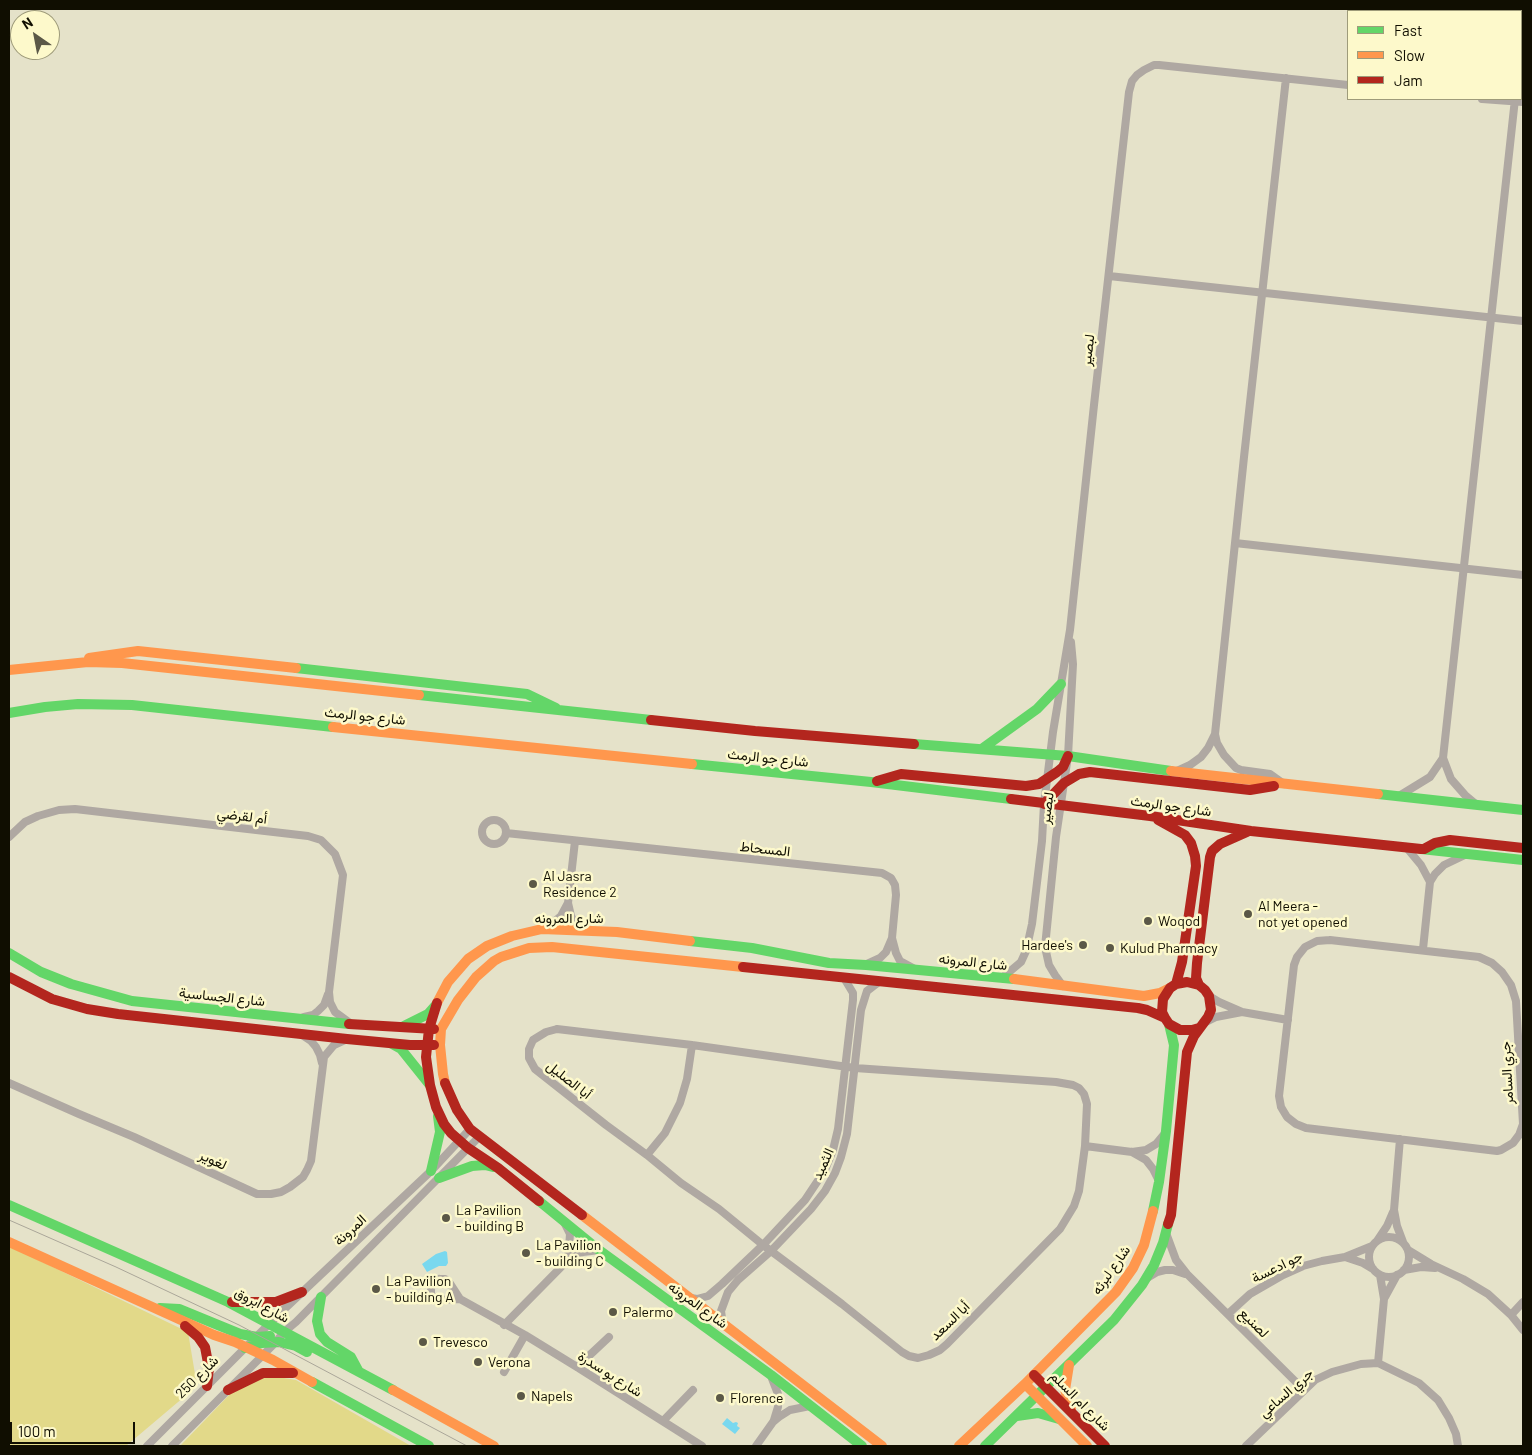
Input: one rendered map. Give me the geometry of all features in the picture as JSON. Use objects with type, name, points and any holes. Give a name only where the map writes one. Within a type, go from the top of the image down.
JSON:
[{"type":"street","name":"لبصير","points":[[1002,978],[1021,962],[1029,939],[1042,841],[1050,755],[1070,630],[1129,92],[1132,82],[1137,75],[1148,68],[1159,65],[1286,78]]},
{"type":"street","points":[[1284,784],[1270,774],[1236,768],[1224,755],[1217,743],[1215,734],[1286,78],[1347,85]]},
{"type":"street","points":[[1400,796],[1430,777],[1443,758],[1515,100],[1523,102]]},
{"type":"street","points":[[1109,276],[1523,321]]},
{"type":"street","points":[[1235,543],[1523,575]]},
{"type":"street","name":"لبصير","points":[[1063,986],[1049,965],[1046,947],[1060,805],[1068,756],[1073,664],[1070,630]]},
{"type":"street","name":"شارع جو الرمث","points":[[9,670],[64,664],[122,663],[177,668],[765,731],[1068,756],[1175,772],[1523,810]]},
{"type":"street","points":[[982,748],[1037,709],[1061,684]]},
{"type":"street","name":"شارع جو الرمث","points":[[9,713],[78,704],[132,705],[871,782],[1150,816],[1251,831],[1523,860]]},
{"type":"street","points":[[1175,772],[1201,757],[1215,734]]},
{"type":"street","points":[[871,782],[901,774],[1026,786],[1039,784],[1048,778],[1063,767],[1068,756]]},
{"type":"street","points":[[1443,758],[1452,779],[1465,795],[1477,805]]},
{"type":"street","points":[[1044,804],[1064,783],[1079,774],[1090,772],[1250,790],[1284,784]]},
{"type":"street","name":"أم لقرضي","points":[[9,837],[26,822],[38,816],[59,810],[75,809],[308,836],[321,840],[335,854],[343,875],[329,992],[324,1005],[318,1011],[312,1015],[296,1018]]},
{"type":"street","points":[[1150,816],[1185,835],[1191,842],[1196,866],[1182,962],[1173,986],[1163,999],[1162,1006],[1167,1021],[1175,1028],[1186,1031],[1216,1017],[1242,1012]]},
{"type":"street","points":[[1251,831],[1220,844],[1210,857],[1196,978],[1199,985],[1209,996],[1219,1002],[1242,1012],[1288,1020]]},
{"type":"street","name":"المسحاط","points":[[506,833],[882,874],[891,878],[895,885],[896,895],[892,938],[886,952],[880,958],[866,965]]},
{"type":"street","points":[[1424,849],[1435,843],[1450,840],[1523,848]]},
{"type":"street","points":[[575,841],[568,902],[570,916],[581,927],[592,932]]},
{"type":"street","points":[[1406,848],[1421,865],[1430,882]]},
{"type":"street","points":[[1423,950],[1430,882],[1444,865],[1468,854]]},
{"type":"street","points":[[542,929],[550,926],[561,916],[568,902]]},
{"type":"street","name":"شارع المرونه","points":[[862,1446],[771,1375],[565,1224],[498,1168],[468,1148],[448,1129],[436,1107],[430,1085],[426,1057],[429,1029],[438,1001],[448,982],[472,955],[487,946],[512,936],[542,929],[617,932],[752,948],[829,963],[1002,978],[1144,996],[1173,986]]},
{"type":"street","name":"المسحاط","points":[[892,938],[900,961],[906,966],[917,970]]},
{"type":"street","name":"جري السامر","points":[[1330,940],[1423,950],[1485,959],[1497,967],[1511,985],[1516,1001],[1523,1124],[1519,1134],[1513,1142],[1497,1151],[1306,1128],[1296,1124],[1287,1117],[1281,1107],[1279,1096],[1294,965],[1305,946],[1318,941],[1330,940]]},
{"type":"street","name":"شارع المرونه","points":[[882,1446],[470,1130],[457,1110],[443,1074],[440,1045],[442,1029],[454,1006],[476,977],[494,961],[521,951],[541,947],[587,950],[1144,1009],[1167,1021]]},
{"type":"street","name":"شارع الجساسية","points":[[9,953],[41,972],[71,984],[132,1001],[352,1024],[442,1029]]},
{"type":"street","name":"شارع الجساسية","points":[[9,977],[52,999],[87,1009],[347,1039],[440,1045]]},
{"type":"street","name":"الثميد","points":[[687,1297],[702,1298],[713,1292],[763,1245],[805,1200],[825,1170],[833,1150],[838,1129],[853,1000],[853,993],[844,978]]},
{"type":"street","name":"الثميد","points":[[723,1324],[721,1311],[728,1292],[738,1280],[772,1252],[818,1200],[835,1174],[847,1134],[862,1003],[869,989],[880,981]]},
{"type":"street","points":[[1173,986],[1187,982],[1199,985]]},
{"type":"street","points":[[329,992],[333,1009],[352,1024]]},
{"type":"street","points":[[985,1446],[1114,1320],[1132,1300],[1159,1255],[1173,1199],[1187,1052],[1191,1041],[1208,1017],[1211,1003],[1209,996]]},
{"type":"street","points":[[402,1027],[428,1014],[438,1001]]},
{"type":"street","name":"شارع لبرثه","points":[[959,1446],[1025,1384],[1116,1292],[1133,1268],[1144,1246],[1159,1182],[1166,1132],[1174,1045],[1167,1021]]},
{"type":"street","name":"أبا الصليل","points":[[772,1252],[719,1209],[681,1183],[535,1069],[529,1058],[529,1049],[533,1040],[546,1032],[557,1029],[692,1044],[855,1068]]},
{"type":"street","name":"لغوير","points":[[300,1034],[311,1041],[316,1047],[322,1066]]},
{"type":"street","name":"لغوير","points":[[9,1083],[134,1137],[257,1194],[271,1194],[281,1192],[296,1182],[308,1170],[311,1161],[324,1057],[334,1045],[347,1039]]},
{"type":"street","points":[[391,1043],[401,1049],[430,1085]]},
{"type":"street","points":[[647,1155],[665,1133],[680,1103],[692,1044]]},
{"type":"street","name":"أبا السعد","points":[[772,1252],[902,1352],[918,1358],[930,1355],[947,1344],[1060,1229],[1074,1206],[1079,1191],[1085,1146],[1087,1104],[1084,1094],[1079,1088],[1056,1082],[855,1068]]},
{"type":"street","points":[[436,1107],[440,1132],[435,1174],[472,1166],[485,1165],[498,1168]]},
{"type":"street","name":"المرونة","points":[[262,1355],[321,1297],[435,1174],[470,1130]]},
{"type":"street","points":[[1085,1146],[1132,1152],[1146,1150],[1156,1144],[1166,1132]]},
{"type":"street","name":"المرونة","points":[[245,1348],[302,1292],[479,1137]]},
{"type":"street","points":[[1384,1299],[1409,1261],[1408,1250],[1397,1226],[1394,1210],[1400,1139]]},
{"type":"street","points":[[1132,1152],[1146,1160],[1159,1182]]},
{"type":"street","name":"شارع ابروق","points":[[9,1206],[228,1302],[388,1386],[494,1446]]},
{"type":"street","points":[[1394,1210],[1369,1256],[1371,1266],[1377,1272],[1384,1299],[1378,1363],[1419,1383],[1438,1400],[1456,1434],[1458,1446]]},
{"type":"street","points":[[565,1224],[570,1234],[568,1260]]},
{"type":"street","name":"لصنيع","points":[[1166,1233],[1176,1260],[1187,1274],[1304,1390]]},
{"type":"street","points":[[1374,1244],[1383,1238],[1390,1237],[1397,1238],[1403,1242]]},
{"type":"street","points":[[9,1242],[262,1355],[429,1446]]},
{"type":"street","name":"جو ادعسة","points":[[1228,1314],[1250,1294],[1283,1275],[1322,1260],[1345,1257],[1374,1244]]},
{"type":"street","points":[[504,1324],[568,1260],[583,1252],[599,1250]]},
{"type":"street","points":[[1408,1250],[1488,1294],[1511,1315],[1523,1330]]},
{"type":"street","points":[[1345,1257],[1362,1263],[1386,1276],[1421,1267],[1439,1268]]},
{"type":"street","points":[[1146,1279],[1164,1270],[1187,1274]]},
{"type":"street","points":[[228,1302],[276,1302],[302,1292]]},
{"type":"street","points":[[321,1297],[317,1321],[320,1334],[327,1342],[351,1357],[358,1370]]},
{"type":"street","name":"شارع بو سدرة","points":[[460,1299],[525,1335],[700,1446]]},
{"type":"street","points":[[1511,1315],[1523,1302]]},
{"type":"street","points":[[157,1308],[169,1307],[179,1309],[240,1334],[269,1337],[284,1332]]},
{"type":"street","points":[[175,1317],[198,1337],[205,1347],[209,1368],[207,1386]]},
{"type":"street","points":[[504,1372],[525,1335]]},
{"type":"street","points":[[577,1367],[609,1336]]},
{"type":"street","points":[[245,1348],[262,1343],[275,1342],[296,1346],[362,1379],[388,1386]]},
{"type":"street","name":"شارع 250","points":[[147,1446],[245,1348]]},
{"type":"street","points":[[172,1446],[262,1355]]},
{"type":"street","name":"جري الساعي","points":[[1246,1446],[1315,1380],[1332,1372],[1362,1364],[1378,1363]]},
{"type":"street","points":[[1070,1365],[1065,1381],[1067,1398],[1074,1414]]},
{"type":"street","points":[[228,1390],[263,1373],[294,1373]]},
{"type":"street","points":[[756,1446],[773,1422],[778,1408],[778,1394],[771,1375]]},
{"type":"street","name":"شارع ام السلم","points":[[1034,1375],[1105,1446]]},
{"type":"street","name":"شارع ام السلم","points":[[1025,1384],[1087,1446]]},
{"type":"street","points":[[663,1421],[693,1390]]},
{"type":"street","points":[[773,1422],[790,1410],[810,1406]]},
{"type":"street","points":[[1014,1418],[1038,1413],[1062,1420]]},
{"type":"shaded area","points":[[9,1246],[188,1332],[197,1386],[126,1446],[9,1446]]},
{"type":"shaded area","points":[[262,1377],[296,1380],[411,1446],[180,1446],[230,1394]]},
{"type":"water","points":[[447,1252],[448,1263],[446,1266],[439,1266],[427,1272],[422,1264],[436,1254]]},
{"type":"water","points":[[727,1418],[733,1423],[738,1423],[737,1426],[740,1428],[735,1434],[722,1424]]},
{"type":"tram line","points":[[9,1220],[116,1267],[239,1325],[467,1446]]},
{"type":"traffic: fast","points":[[296,668],[527,694],[556,708]]},
{"type":"traffic: fast","points":[[983,748],[1037,709],[1061,684]]},
{"type":"traffic: fast","points":[[419,695],[651,720]]},
{"type":"traffic: fast","points":[[9,713],[78,704],[132,705],[333,727]]},
{"type":"traffic: fast","points":[[914,744],[1068,756],[1171,771]]},
{"type":"traffic: fast","points":[[692,764],[871,782],[1011,799]]},
{"type":"traffic: fast","points":[[1378,794],[1523,810]]},
{"type":"traffic: fast","points":[[1421,849],[1523,860]]},
{"type":"traffic: fast","points":[[690,941],[752,948],[829,963],[1014,979]]},
{"type":"traffic: fast","points":[[9,953],[41,972],[71,984],[132,1001],[349,1024]]},
{"type":"traffic: fast","points":[[404,1026],[428,1014],[435,1006]]},
{"type":"traffic: fast","points":[[1153,1211],[1166,1131],[1174,1045],[1169,1024]]},
{"type":"traffic: fast","points":[[392,1044],[401,1049],[429,1084]]},
{"type":"traffic: fast","points":[[431,1171],[440,1132],[438,1116]]},
{"type":"traffic: fast","points":[[439,1178],[472,1166],[485,1165],[493,1167]]},
{"type":"traffic: fast","points":[[539,1201],[599,1250],[771,1375],[862,1446]]},
{"type":"traffic: fast","points":[[9,1205],[228,1302],[393,1390]]},
{"type":"traffic: fast","points":[[985,1446],[1114,1320],[1142,1285],[1154,1265],[1168,1224]]},
{"type":"traffic: fast","points":[[321,1297],[317,1321],[320,1334],[327,1342],[351,1357],[358,1370]]},
{"type":"traffic: fast","points":[[160,1308],[179,1309],[240,1334],[257,1337],[270,1336]]},
{"type":"traffic: fast","points":[[245,1348],[262,1343],[279,1342],[296,1346],[307,1352]]},
{"type":"traffic: fast","points":[[312,1382],[429,1446]]},
{"type":"traffic: fast","points":[[1017,1416],[1038,1413],[1059,1419]]},
{"type":"traffic: slow","points":[[89,658],[138,651],[296,668]]},
{"type":"traffic: slow","points":[[9,670],[88,662],[122,663],[419,695]]},
{"type":"traffic: slow","points":[[333,727],[692,764]]},
{"type":"traffic: slow","points":[[1171,771],[1378,794]]},
{"type":"traffic: slow","points":[[437,1003],[448,982],[468,959],[487,946],[512,936],[542,929],[617,932],[690,941]]},
{"type":"traffic: slow","points":[[445,1083],[440,1045],[441,1029],[458,1000],[476,977],[501,957],[529,948],[552,947],[743,967]]},
{"type":"traffic: slow","points":[[1014,979],[1144,996],[1160,993],[1170,988]]},
{"type":"traffic: slow","points":[[959,1446],[1025,1384],[1116,1292],[1133,1268],[1144,1245],[1153,1211]]},
{"type":"traffic: slow","points":[[582,1215],[882,1446]]},
{"type":"traffic: slow","points":[[9,1242],[214,1335],[235,1342],[273,1360],[312,1382]]},
{"type":"traffic: slow","points":[[1069,1365],[1065,1390],[1071,1409]]},
{"type":"traffic: slow","points":[[1025,1384],[1087,1446]]},
{"type":"traffic: slow","points":[[393,1390],[494,1446]]},
{"type":"traffic: jam","points":[[651,720],[755,731],[914,744]]},
{"type":"traffic: jam","points":[[877,781],[901,774],[1026,786],[1039,784],[1057,772],[1063,767],[1068,756]]},
{"type":"traffic: jam","points":[[1044,804],[1064,783],[1079,774],[1090,772],[1250,790],[1274,786]]},
{"type":"traffic: jam","points":[[1011,799],[1150,816],[1251,831],[1421,849]]},
{"type":"traffic: jam","points":[[1158,820],[1185,835],[1191,843],[1195,856],[1196,866],[1182,962],[1176,984]]},
{"type":"traffic: jam","points":[[1199,985],[1196,978],[1197,963],[1210,857],[1212,851],[1220,844],[1247,832]]},
{"type":"traffic: jam","points":[[1424,849],[1435,843],[1450,840],[1523,848]]},
{"type":"traffic: jam","points":[[743,967],[1138,1008],[1165,1018]]},
{"type":"traffic: jam","points":[[9,977],[52,999],[87,1009],[118,1014],[347,1039],[410,1045],[434,1045]]},
{"type":"traffic: jam","points":[[1168,1224],[1171,1215],[1187,1052],[1194,1036],[1211,1010],[1209,996],[1199,985],[1187,982],[1176,984],[1170,988],[1163,999],[1162,1012],[1165,1018],[1169,1024],[1180,1030],[1199,1028]]},
{"type":"traffic: jam","points":[[437,1003],[429,1029],[426,1057],[430,1085],[436,1107],[444,1124],[468,1148],[498,1168],[539,1201]]},
{"type":"traffic: jam","points":[[349,1024],[434,1029]]},
{"type":"traffic: jam","points":[[445,1083],[457,1110],[470,1129],[582,1215]]},
{"type":"traffic: jam","points":[[232,1302],[276,1302],[302,1292]]},
{"type":"traffic: jam","points":[[185,1326],[198,1337],[205,1347],[209,1368],[207,1386]]},
{"type":"traffic: jam","points":[[228,1390],[263,1373],[293,1373]]},
{"type":"traffic: jam","points":[[1034,1375],[1105,1446]]},
{"type":"place","name":"Al Jasra Residence 2","points":[[533,884]]},
{"type":"place","name":"Al Meera - not yet opened","points":[[1248,914]]},
{"type":"place","name":"Woqod","points":[[1148,921]]},
{"type":"place","name":"Hardee's","points":[[1083,945]]},
{"type":"place","name":"Kulud Pharmacy","points":[[1110,948]]},
{"type":"place","name":"La Pavilion - building B","points":[[446,1218]]},
{"type":"place","name":"La Pavilion - building C","points":[[526,1253]]},
{"type":"place","name":"La Pavilion - building A","points":[[376,1289]]},
{"type":"place","name":"Palermo","points":[[613,1312]]},
{"type":"place","name":"Trevesco","points":[[423,1342]]},
{"type":"place","name":"Verona","points":[[478,1362]]},
{"type":"place","name":"Napels","points":[[521,1396]]},
{"type":"place","name":"Florence","points":[[720,1398]]}]
